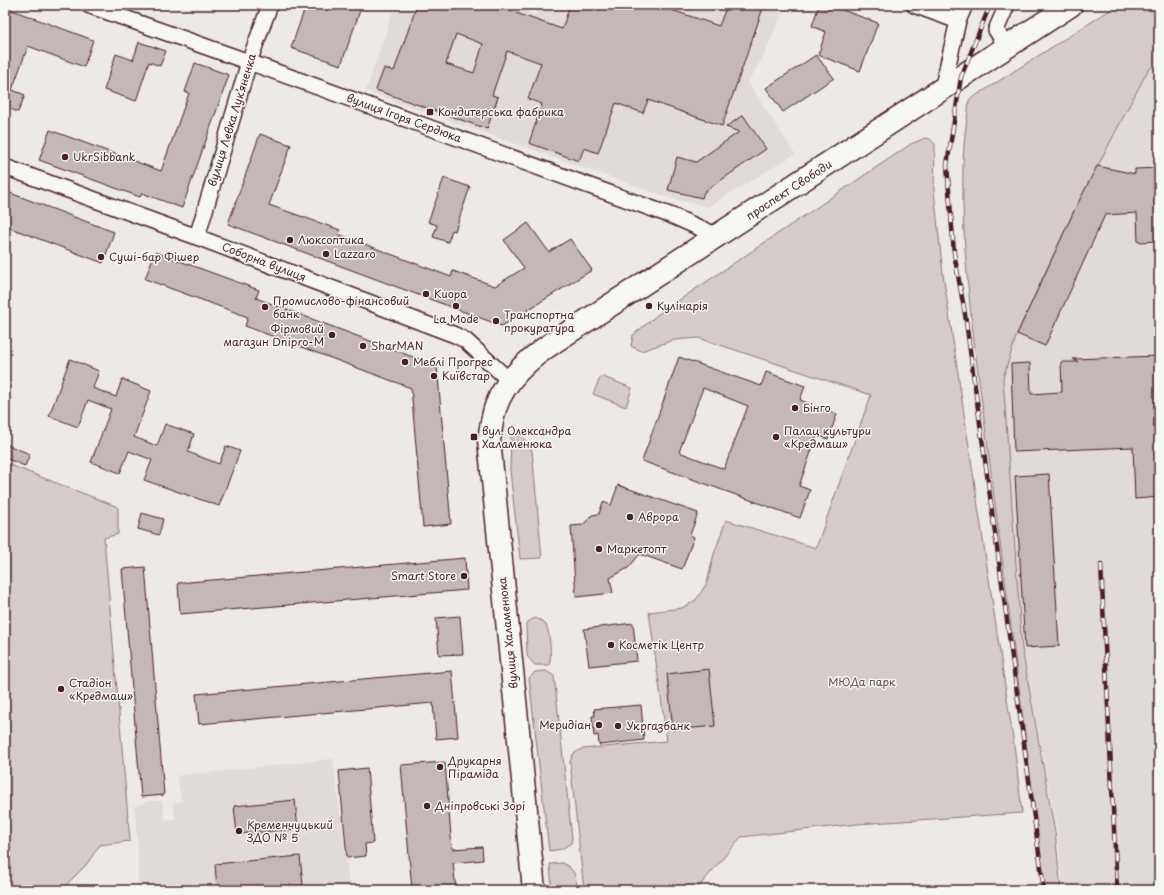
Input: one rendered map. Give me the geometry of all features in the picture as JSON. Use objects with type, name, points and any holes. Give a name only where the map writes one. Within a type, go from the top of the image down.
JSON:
[{"type":"highway","name":"проспект Свободи","points":[[510,381],[544,349],[1072,5]]},
{"type":"highway","name":"вулиця Халаменюка","points":[[510,381],[496,406],[489,440],[534,890]]},
{"type":"street","name":"вулиця Ігоря Сердюка","points":[[88,5],[250,62],[671,215],[718,236]]},
{"type":"street","name":"вулиця Левка Лукʼяненка","points":[[197,237],[250,62],[270,5]]},
{"type":"street","points":[[914,5],[958,21]]},
{"type":"street","points":[[942,90],[958,21],[965,5]]},
{"type":"street","points":[[1007,5],[996,30],[1007,47]]},
{"type":"street","name":"Соборна вулиця","points":[[5,167],[197,237],[455,335],[465,340],[510,381]]},
{"type":"shaded area","points":[[395,5],[505,5],[536,15],[539,5],[785,5],[764,55],[748,82],[795,154],[708,207],[670,198],[366,91]]},
{"type":"shaded area","points":[[1159,66],[1159,890],[1063,890],[1057,829],[1022,649],[1003,378],[1017,334],[1074,211],[1148,70],[1152,67]]},
{"type":"shaded area","name":"Кременчуцький ЗДО № 5","points":[[333,759],[350,890],[138,890],[138,847],[134,807],[148,801],[162,801],[165,820],[175,819],[173,803],[182,801],[177,776]]},
{"type":"green space","points":[[1118,5],[1159,5],[1159,66],[1152,67],[1148,70],[1074,211],[1017,334],[1003,378],[1022,649],[1055,832],[1061,890],[1044,890],[965,256],[963,218],[964,144],[969,100]]},
{"type":"green space","name":"МЮДа парк","points":[[925,138],[930,139],[935,144],[934,191],[943,274],[1015,752],[1022,813],[857,824],[741,837],[696,890],[584,890],[570,762],[573,754],[582,749],[667,741],[649,612],[682,608],[696,600],[707,583],[714,554],[726,520],[816,548],[871,395],[699,338],[674,340],[641,351],[631,346],[633,335],[657,315],[911,144]]},
{"type":"green space","points":[[601,376],[632,388],[626,407],[593,394]]},
{"type":"green space","points":[[511,433],[524,439],[532,451],[542,558],[520,559],[510,471]]},
{"type":"green space","name":"Стадіон «Кредмаш»","points":[[5,463],[118,507],[118,534],[104,538],[130,841],[100,845],[86,865],[61,890],[5,890]]},
{"type":"green space","points":[[535,618],[544,622],[547,628],[550,651],[549,665],[535,665],[527,656],[526,623]]},
{"type":"green space","points":[[546,671],[554,676],[572,838],[571,843],[562,849],[549,851],[529,678],[535,672]]},
{"type":"green space","points":[[562,863],[572,870],[576,881],[577,890],[552,890],[550,864]]},
{"type":"building","points":[[306,5],[362,5],[341,65],[291,48]]},
{"type":"building","points":[[417,5],[493,5],[562,29],[570,5],[657,5],[719,26],[727,5],[764,5],[722,126],[648,100],[643,113],[616,103],[598,153],[584,148],[579,161],[529,143],[542,104],[528,99],[541,63],[507,51],[492,95],[498,97],[487,129],[376,90],[384,68],[394,71]],"holes":[[[456,34],[483,44],[474,73],[446,64]]]},
{"type":"building","points":[[819,5],[829,5],[878,23],[860,71],[818,55],[826,32],[812,26]]},
{"type":"building","points":[[9,9],[93,40],[84,67],[28,46],[12,90],[25,95],[18,112],[5,107],[5,20]]},
{"type":"building","points":[[139,42],[166,51],[160,66],[149,62],[136,101],[104,90],[116,54],[133,60]]},
{"type":"building","points":[[816,55],[834,78],[783,112],[766,88]]},
{"type":"building","points":[[195,63],[229,75],[182,208],[142,193],[140,197],[39,160],[50,130],[161,171],[189,93],[185,92]]},
{"type":"building","points":[[743,115],[766,149],[704,192],[702,198],[668,190],[677,157],[696,162],[739,132],[726,127]]},
{"type":"building","points":[[260,134],[291,145],[269,205],[340,230],[338,234],[451,277],[453,271],[495,286],[524,268],[504,240],[528,223],[549,252],[570,239],[592,270],[502,326],[228,224]]},
{"type":"building","points":[[1097,166],[1135,174],[1135,169],[1159,168],[1159,241],[1138,242],[1137,213],[1105,215],[1045,346],[1017,334],[1074,211]]},
{"type":"building","points":[[444,178],[470,187],[455,231],[452,230],[448,242],[433,237],[437,225],[428,222]]},
{"type":"building","points":[[5,191],[114,232],[103,263],[5,226]]},
{"type":"building","points":[[155,252],[259,290],[256,298],[437,366],[451,524],[423,527],[411,388],[245,326],[248,317],[145,279]]},
{"type":"building","points":[[1159,356],[1159,497],[1135,499],[1133,447],[1014,452],[1011,364],[1030,363],[1031,394],[1062,392],[1061,362],[1078,362],[1073,359]]},
{"type":"building","name":"Палац культури «Кредмаш»","points":[[679,357],[761,386],[766,372],[805,386],[800,400],[837,414],[828,439],[817,435],[799,486],[810,490],[800,518],[642,461]],"holes":[[[703,388],[748,406],[724,469],[679,452]]]},
{"type":"building","points":[[70,359],[99,371],[93,388],[116,397],[122,379],[151,391],[134,437],[157,446],[165,424],[194,434],[188,452],[219,464],[226,446],[240,451],[219,506],[144,480],[152,460],[129,451],[120,473],[91,462],[111,409],[88,400],[78,427],[49,416]]},
{"type":"building","points":[[5,444],[30,454],[25,466],[5,458]]},
{"type":"building","points":[[1049,474],[1059,646],[1025,648],[1015,476]]},
{"type":"building","points":[[618,485],[698,513],[690,535],[694,537],[682,569],[640,554],[628,568],[610,578],[613,593],[576,597],[571,526],[583,525],[592,515],[599,514],[603,502],[611,505]]},
{"type":"building","points":[[142,513],[163,519],[159,535],[138,529]]},
{"type":"building","points":[[465,558],[467,590],[180,614],[178,583]]},
{"type":"building","points":[[145,567],[164,795],[141,797],[122,569]]},
{"type":"building","points":[[460,616],[463,654],[439,655],[436,618]]},
{"type":"building","name":"Косметік Центр","points":[[633,623],[637,661],[589,666],[584,629]]},
{"type":"building","points":[[709,669],[715,726],[673,730],[667,674]]},
{"type":"building","points":[[452,671],[458,737],[436,739],[433,703],[199,724],[196,694]]},
{"type":"building","name":"Укргазбанк","points":[[641,705],[644,740],[599,745],[598,735],[594,736],[592,716],[595,716],[594,709]]},
{"type":"building","name":"Дніпровські Зорі","points":[[445,762],[452,849],[482,847],[483,860],[453,863],[456,890],[412,890],[401,765]]},
{"type":"building","points":[[367,768],[373,843],[365,844],[366,856],[347,858],[339,771]]},
{"type":"building","points":[[295,800],[298,829],[237,834],[234,806]]},
{"type":"building","points":[[300,856],[303,885],[256,890],[217,890],[215,864]]},
{"type":"railway","points":[[990,5],[961,77],[947,165],[954,253],[965,314],[1044,890]]},
{"type":"railway","points":[[1101,564],[1117,890]]},
{"type":"place","name":"Кондитерська фабрика","points":[[430,112]]},
{"type":"place","name":"UkrSibbank","points":[[65,157]]},
{"type":"place","name":"Люксоптика","points":[[290,240]]},
{"type":"place","name":"Lazzaro","points":[[326,254]]},
{"type":"place","name":"Суші-бар Фішер","points":[[101,257]]},
{"type":"place","name":"Киора","points":[[426,294]]},
{"type":"place","name":"La Mode","points":[[456,306]]},
{"type":"place","name":"Кулінарія","points":[[649,306]]},
{"type":"place","name":"Промислово-фінансовий банк","points":[[265,307]]},
{"type":"place","name":"Транспортна прокуратура","points":[[496,321]]},
{"type":"place","name":"Фірмовий магазин Dnipro-M","points":[[332,335]]},
{"type":"place","name":"SharMAN","points":[[363,346]]},
{"type":"place","name":"Меблі Прогрес","points":[[405,362]]},
{"type":"place","name":"Київстар","points":[[434,376]]},
{"type":"place","name":"Бінго","points":[[795,408]]},
{"type":"place","name":"вул. Олександра Халаменюка","points":[[474,437]]},
{"type":"place","name":"Палац культури «Кредмаш»","points":[[776,437]]},
{"type":"place","name":"Аврора","points":[[630,517]]},
{"type":"place","name":"Маркетопт","points":[[599,549]]},
{"type":"place","name":"Smart Store","points":[[464,576]]},
{"type":"place","name":"Косметік Центр","points":[[611,645]]},
{"type":"place","name":"Стадіон «Кредмаш»","points":[[61,689]]},
{"type":"place","name":"Меридіан","points":[[599,725]]},
{"type":"place","name":"Укргазбанк","points":[[618,726]]},
{"type":"place","name":"Друкарня Піраміда","points":[[440,767]]},
{"type":"place","name":"Дніпровські Зорі","points":[[427,806]]},
{"type":"place","name":"Кременчуцький ЗДО № 5","points":[[239,831]]}]
